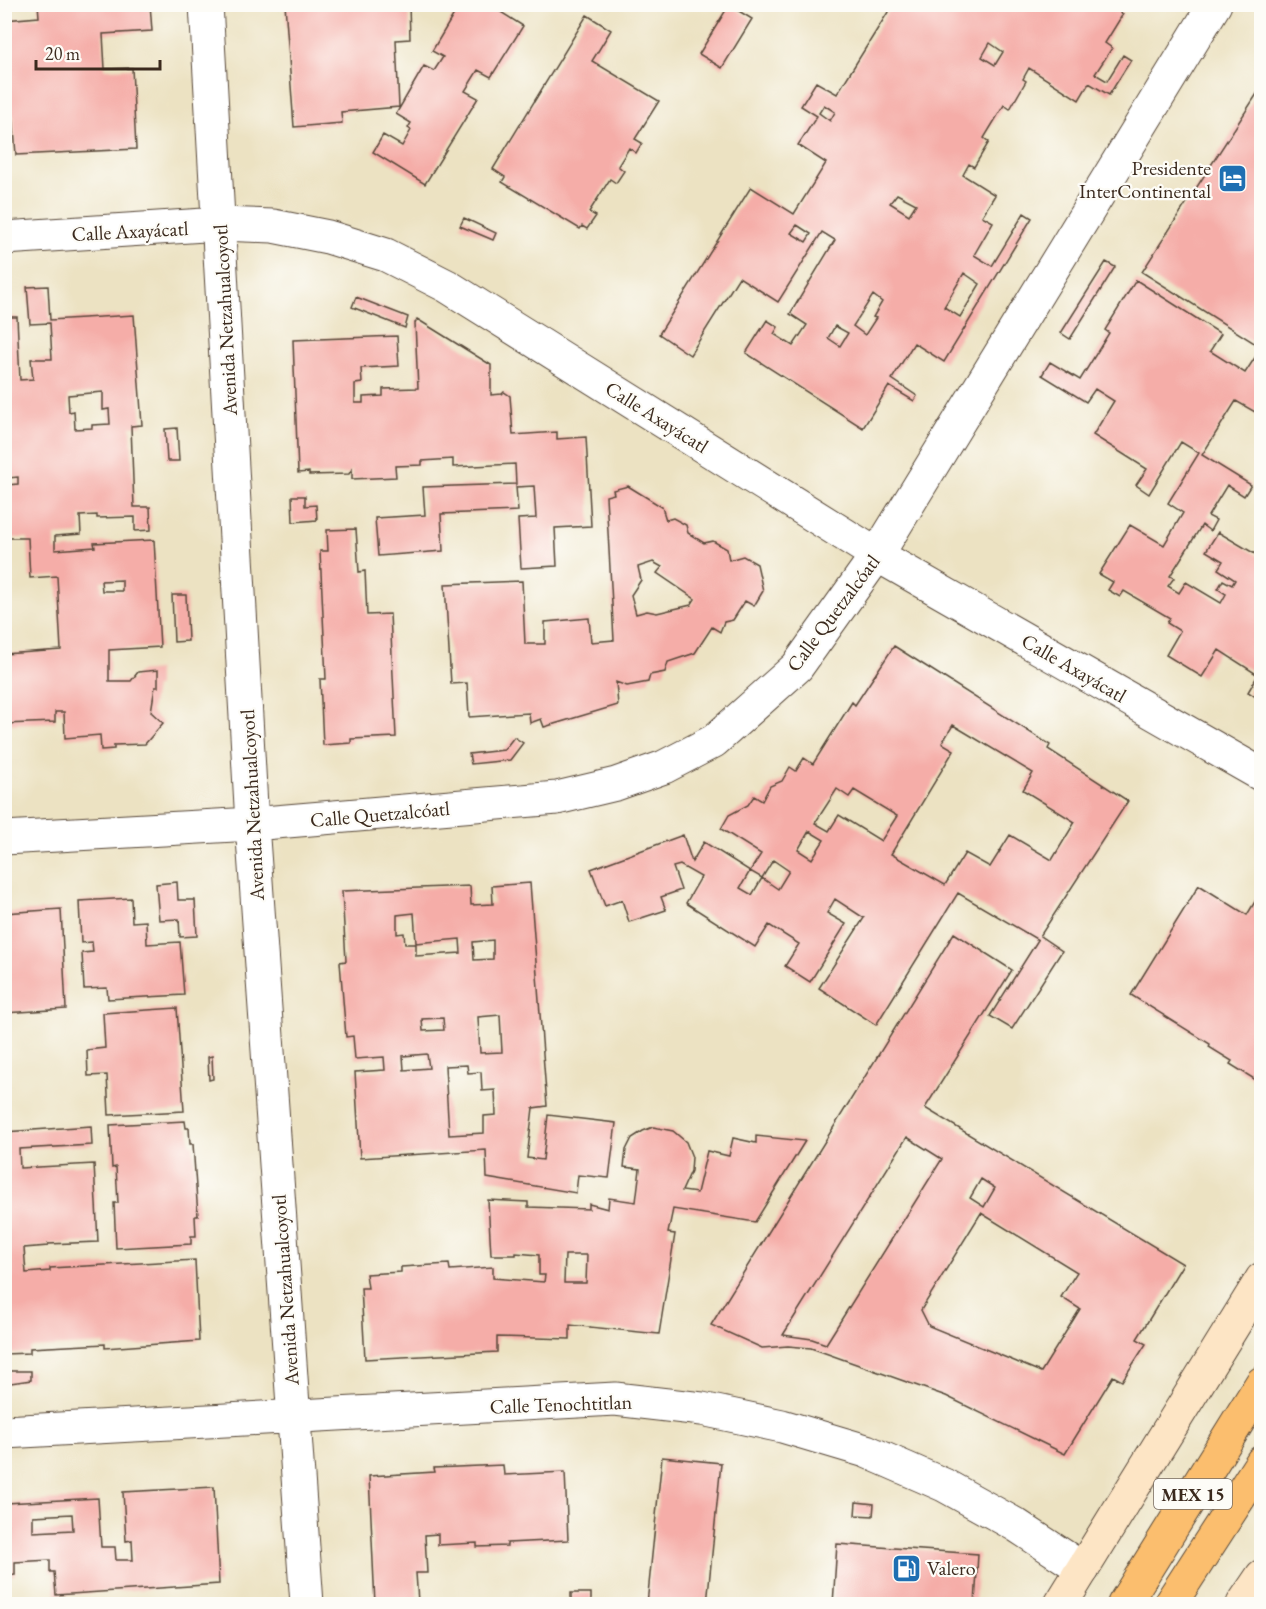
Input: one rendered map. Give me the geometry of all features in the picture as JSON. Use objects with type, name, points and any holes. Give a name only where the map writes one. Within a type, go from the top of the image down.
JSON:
[{"type":"main road","points":[[1060,1605],[1262,1279]]},
{"type":"main road","name":"MEX 15","points":[[1124,1605],[1262,1383]]},
{"type":"main road","name":"MEX 15","points":[[1170,1605],[1262,1462]]},
{"type":"main road","points":[[1243,1605],[1262,1576]]},
{"type":"street","name":"Avenida Netzahualcoyotl","points":[[206,4],[252,824],[307,1605]]},
{"type":"street","name":"Calle Quetzalcóatl","points":[[4,838],[252,824],[558,798],[616,784],[664,767],[714,741],[796,667],[877,555],[1215,4]]},
{"type":"street","name":"Calle Axayácatl","points":[[4,238],[220,225],[273,226],[327,237],[386,255],[447,286],[877,555],[1262,775]]},
{"type":"street","name":"Calle Tenochtitlan","points":[[4,1432],[615,1399],[702,1409],[782,1426],[867,1451],[954,1491],[1016,1525],[1083,1569]]},
{"type":"building","points":[[38,4],[150,4],[152,31],[103,34],[105,69],[132,68],[136,149],[16,155],[13,115],[4,115],[4,20],[39,17]]},
{"type":"building","points":[[285,4],[409,4],[410,39],[396,40],[399,107],[341,112],[342,123],[294,127]]},
{"type":"building","points":[[460,4],[488,4],[523,26],[491,77],[478,70],[465,91],[478,98],[425,184],[373,152],[383,135],[402,146],[411,130],[408,128],[411,123],[396,114],[424,66],[434,71],[443,57],[432,51]]},
{"type":"building","points":[[893,4],[929,4],[932,6],[933,4],[1125,4],[1120,13],[1123,14],[1105,43],[1112,48],[1095,74],[1107,81],[1123,55],[1131,60],[1109,95],[1089,83],[1079,100],[1029,68],[1023,79],[1026,81],[1010,109],[1004,105],[984,138],[989,142],[974,167],[969,164],[963,175],[995,195],[982,216],[993,222],[974,255],[992,266],[1024,213],[1032,218],[944,362],[914,343],[892,379],[917,396],[914,401],[889,386],[863,428],[746,353],[767,320],[778,327],[774,334],[793,346],[807,325],[790,314],[835,240],[822,232],[778,302],[739,277],[690,355],[659,334],[751,187],[794,214],[826,163],[798,145],[817,116],[801,106],[816,82],[837,94]],"holes":[[[990,43],[1003,52],[995,65],[982,57]],[[824,105],[835,112],[830,121],[819,113]],[[897,194],[916,204],[909,215],[890,203]],[[797,225],[811,234],[806,242],[791,233]],[[964,273],[980,284],[960,317],[944,307]],[[873,295],[882,302],[873,317],[876,318],[865,335],[853,326]],[[835,326],[848,333],[840,346],[828,338]]]},
{"type":"building","points":[[729,5],[752,19],[722,68],[699,54]]},
{"type":"building","points":[[587,15],[611,30],[592,61],[659,101],[635,139],[642,143],[636,153],[629,148],[618,166],[624,171],[616,183],[610,179],[589,212],[596,216],[587,229],[582,226],[580,229],[502,182],[505,177],[493,169]]},
{"type":"building","name":"Presidente InterContinental","points":[[1262,86],[1262,348],[1142,272]]},
{"type":"building","points":[[464,218],[496,233],[493,240],[460,226]]},
{"type":"building","points":[[1106,262],[1115,267],[1070,339],[1061,333]]},
{"type":"building","points":[[1136,280],[1221,334],[1210,351],[1245,373],[1256,356],[1262,359],[1262,416],[1236,401],[1202,455],[1251,485],[1244,496],[1227,485],[1208,516],[1216,520],[1210,531],[1202,525],[1170,576],[1174,578],[1168,586],[1179,593],[1186,582],[1221,603],[1226,594],[1218,589],[1223,580],[1232,585],[1235,580],[1218,569],[1223,561],[1206,551],[1218,532],[1262,558],[1262,701],[1248,692],[1258,675],[1219,650],[1202,677],[1166,655],[1180,631],[1167,623],[1170,618],[1124,591],[1120,597],[1108,590],[1113,582],[1099,574],[1130,525],[1164,545],[1183,513],[1168,503],[1199,453],[1181,442],[1149,494],[1136,485],[1147,469],[1093,435],[1114,401],[1095,389],[1086,402],[1042,375],[1050,362],[1080,380],[1109,333],[1105,330]]},
{"type":"building","points":[[48,286],[50,320],[134,315],[142,425],[131,426],[134,507],[150,507],[151,530],[135,531],[135,517],[80,516],[81,534],[55,536],[55,550],[95,547],[94,543],[154,540],[160,647],[109,650],[109,681],[131,681],[138,672],[158,670],[158,687],[155,687],[151,712],[163,723],[145,744],[114,745],[114,749],[101,750],[100,735],[65,738],[64,712],[55,712],[55,722],[4,724],[4,654],[61,650],[57,576],[30,578],[28,538],[9,538],[7,485],[18,484],[18,477],[8,478],[4,420],[4,317],[17,317],[20,380],[33,379],[31,359],[52,359],[50,323],[30,324],[27,287]],"holes":[[[103,392],[103,410],[109,409],[110,424],[75,429],[74,411],[69,412],[68,395]],[[122,580],[122,591],[102,591],[101,581]]]},
{"type":"building","points":[[356,297],[408,317],[405,328],[352,307]]},
{"type":"building","points":[[417,319],[491,365],[491,395],[504,392],[510,396],[513,435],[557,432],[557,439],[586,437],[591,526],[555,528],[557,566],[521,568],[518,519],[536,518],[534,486],[516,487],[518,511],[441,514],[443,551],[378,556],[375,518],[425,515],[423,487],[516,484],[515,464],[453,467],[453,459],[422,461],[422,465],[395,466],[396,477],[352,479],[352,469],[349,474],[298,473],[293,340],[397,336],[399,366],[361,368],[362,383],[355,384],[355,403],[363,403],[363,397],[383,396],[383,389],[418,388],[415,323]]},
{"type":"building","points":[[177,428],[179,461],[167,461],[165,429]]},
{"type":"building","points":[[628,486],[662,507],[666,520],[673,518],[686,525],[688,533],[704,543],[713,541],[727,549],[729,560],[743,556],[757,564],[763,591],[754,606],[745,601],[733,620],[724,622],[720,632],[712,627],[695,653],[668,662],[665,672],[650,675],[648,682],[627,686],[616,682],[618,705],[544,727],[541,719],[530,723],[529,713],[469,717],[467,683],[451,684],[445,584],[522,581],[525,644],[545,644],[545,622],[589,618],[591,642],[614,640],[606,496],[614,494],[613,490]],"holes":[[[653,562],[662,567],[657,573],[695,599],[691,605],[657,613],[647,611],[636,614],[631,595],[641,580],[638,567]]]},
{"type":"building","points":[[292,496],[305,496],[305,506],[316,505],[317,520],[293,522]]},
{"type":"building","points":[[356,529],[359,572],[365,571],[367,615],[390,614],[396,737],[351,739],[351,743],[323,745],[320,679],[326,679],[320,551],[328,551],[327,530]]},
{"type":"building","points":[[172,595],[186,595],[188,641],[174,642]]},
{"type":"building","points":[[894,646],[1050,745],[1048,749],[1128,801],[1040,936],[1062,951],[1012,1029],[990,1016],[1038,940],[958,893],[876,1025],[819,988],[864,918],[835,899],[827,913],[846,924],[810,982],[785,966],[799,944],[769,925],[755,947],[686,903],[701,877],[680,865],[673,867],[681,890],[661,897],[666,910],[629,922],[622,900],[605,906],[591,869],[683,835],[692,862],[704,842],[750,871],[761,854],[721,829],[729,815],[748,805],[754,796],[762,801],[770,786],[782,781],[790,767],[796,771],[804,758],[813,764],[852,702],[855,705]],"holes":[[[953,725],[1033,773],[1023,790],[1075,822],[1052,860],[1010,835],[990,867],[965,853],[945,885],[891,854],[954,750],[942,743]],[[837,789],[849,797],[854,790],[897,816],[881,841],[839,815],[829,831],[815,823]],[[809,831],[824,840],[812,859],[798,850]],[[773,860],[789,871],[778,889],[762,878]],[[750,871],[762,878],[752,895],[740,888]]]},
{"type":"building","points":[[514,737],[523,743],[510,760],[471,764],[469,754],[504,750]]},
{"type":"building","points":[[177,882],[178,900],[195,900],[197,936],[180,937],[179,919],[159,920],[156,884]]},
{"type":"building","points":[[530,883],[547,1106],[533,1108],[527,1158],[543,1160],[548,1115],[616,1123],[609,1178],[578,1175],[576,1193],[487,1178],[486,1150],[360,1158],[355,1072],[385,1070],[384,1057],[355,1059],[353,1036],[346,1037],[340,962],[346,961],[342,891],[470,886],[471,905],[493,904],[492,886]],"holes":[[[414,913],[416,943],[460,939],[461,953],[416,956],[416,944],[405,944],[404,933],[397,934],[397,915]],[[493,940],[493,959],[474,960],[473,942]],[[500,1015],[502,1052],[480,1053],[478,1017]],[[443,1018],[444,1030],[423,1031],[422,1019]],[[427,1054],[429,1068],[404,1070],[403,1056]],[[467,1065],[468,1073],[481,1072],[482,1091],[495,1090],[496,1115],[484,1116],[484,1133],[449,1135],[445,1066]]]},
{"type":"building","points":[[1199,885],[1247,915],[1262,890],[1262,1078],[1259,1082],[1230,1064],[1232,1061],[1209,1047],[1210,1044],[1131,995]]},
{"type":"building","points":[[131,898],[132,922],[146,921],[147,944],[180,942],[184,995],[108,999],[107,988],[84,989],[82,953],[93,952],[92,942],[81,943],[79,901]]},
{"type":"building","points":[[61,909],[66,1009],[4,1013],[4,913]]},
{"type":"building","points":[[954,933],[1012,970],[925,1108],[1183,1264],[1137,1339],[1146,1344],[1122,1381],[1113,1376],[1065,1454],[946,1396],[811,1348],[788,1346],[762,1348],[711,1325]],"holes":[[[907,1137],[942,1159],[826,1344],[812,1339],[783,1335]],[[981,1179],[995,1188],[984,1207],[970,1198]],[[981,1213],[1077,1272],[1061,1297],[1080,1309],[1041,1372],[929,1326],[921,1310]]]},
{"type":"building","points":[[177,1008],[184,1111],[109,1115],[107,1075],[88,1076],[87,1050],[105,1048],[103,1013]]},
{"type":"building","points":[[212,1056],[213,1079],[209,1080],[208,1057]]},
{"type":"building","points":[[185,1121],[186,1128],[189,1128],[190,1144],[193,1144],[198,1216],[195,1216],[196,1236],[191,1236],[191,1244],[116,1248],[114,1203],[118,1203],[116,1167],[112,1168],[110,1125]]},
{"type":"building","points":[[91,1126],[92,1145],[19,1149],[20,1168],[94,1164],[98,1242],[48,1244],[48,1246],[24,1248],[26,1273],[50,1271],[50,1268],[195,1260],[199,1341],[105,1348],[105,1344],[30,1348],[30,1353],[4,1354],[4,1313],[9,1313],[8,1299],[4,1299],[4,1132]]},
{"type":"building","points":[[653,1127],[673,1131],[686,1142],[692,1157],[691,1171],[682,1191],[697,1193],[707,1151],[729,1156],[733,1138],[756,1143],[756,1136],[805,1141],[755,1222],[673,1209],[668,1233],[675,1234],[659,1334],[570,1325],[570,1339],[497,1337],[497,1352],[365,1359],[361,1288],[368,1288],[366,1274],[401,1272],[401,1267],[449,1264],[450,1270],[493,1267],[493,1278],[544,1282],[545,1275],[539,1275],[539,1255],[516,1253],[516,1255],[491,1255],[488,1200],[528,1202],[528,1207],[589,1209],[589,1204],[608,1209],[609,1198],[636,1202],[640,1169],[624,1167],[626,1150],[632,1138]],"holes":[[[565,1255],[587,1255],[586,1283],[564,1283]]]},
{"type":"building","points":[[4,1371],[31,1371],[31,1380],[4,1384]]},
{"type":"building","points":[[662,1457],[721,1463],[707,1604],[647,1604]]},
{"type":"building","points":[[503,1465],[504,1475],[565,1472],[568,1540],[477,1547],[477,1543],[438,1545],[438,1534],[425,1535],[427,1573],[416,1573],[418,1602],[375,1604],[369,1476],[435,1472],[434,1468]]},
{"type":"building","points":[[214,1487],[219,1584],[56,1595],[54,1572],[50,1572],[50,1560],[15,1562],[15,1575],[4,1576],[4,1552],[9,1551],[6,1503],[98,1498],[101,1547],[115,1547],[116,1560],[133,1560],[132,1540],[126,1541],[123,1492]],"holes":[[[72,1514],[73,1530],[33,1532],[33,1516]]]},
{"type":"building","points":[[856,1502],[874,1504],[873,1516],[855,1515]]},
{"type":"building","name":"Valero","points":[[837,1544],[978,1554],[975,1604],[833,1604]]},
{"type":"building","points":[[571,1593],[591,1593],[591,1604],[571,1604]]},
{"type":"building","points":[[174,1601],[174,1604],[139,1604],[139,1603]]},
{"type":"place","name":"Presidente InterContinental","points":[[1232,179]]},
{"type":"place","name":"Valero","points":[[906,1568]]}]
